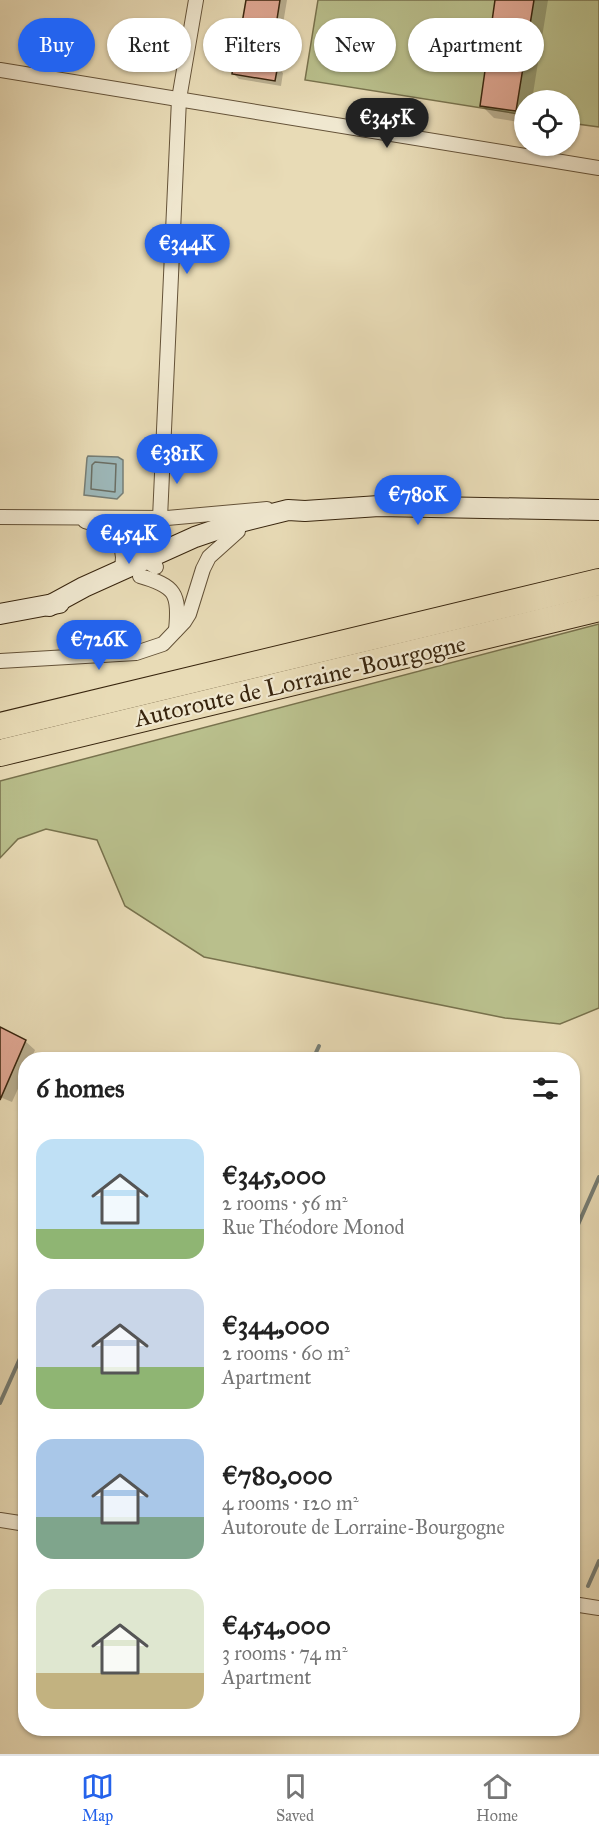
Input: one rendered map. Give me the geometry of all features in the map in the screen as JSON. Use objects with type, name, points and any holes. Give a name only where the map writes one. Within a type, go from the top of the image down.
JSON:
[{"type":"highway","name":"Autoroute de Lorraine-Bourgogne","points":[[0,726],[599,582]]},
{"type":"highway","name":"Autoroute de Lorraine-Bourgogne","points":[[0,753],[599,608]]},
{"type":"street","points":[[160,518],[179,99],[196,0]]},
{"type":"street","points":[[0,70],[599,168]]},
{"type":"street","points":[[0,517],[160,518],[255,509],[297,510],[379,506],[599,510]]},
{"type":"street","points":[[141,568],[297,510]]},
{"type":"street","points":[[0,614],[86,597],[195,537],[236,523],[297,510]]},
{"type":"street","points":[[72,517],[98,525],[120,537],[141,568]]},
{"type":"street","points":[[0,661],[136,653],[163,644],[189,614],[203,569],[210,557],[238,531]]},
{"type":"street","points":[[120,537],[123,556],[172,591],[176,599],[178,615],[176,630]]},
{"type":"street","points":[[0,1520],[18,1523]]},
{"type":"street","points":[[580,1605],[599,1608]]},
{"type":"green space","points":[[318,0],[599,0],[599,127],[580,124],[580,90],[514,90],[514,113],[305,80],[314,25],[314,72],[396,72],[396,18],[315,18]]},
{"type":"green space","points":[[599,624],[599,1008],[560,1024],[505,1018],[204,957],[125,906],[97,840],[46,829],[18,839],[0,858],[0,781]]},
{"type":"water","points":[[88,456],[118,457],[123,460],[123,493],[117,499],[84,495]]},
{"type":"building","points":[[246,0],[280,0],[277,18],[243,18]]},
{"type":"building","points":[[495,0],[534,0],[531,18],[492,18]]},
{"type":"building","points":[[232,72],[277,72],[275,81],[232,74]]},
{"type":"building","points":[[485,72],[522,72],[519,90],[514,90],[514,111],[480,106]]},
{"type":"building","points":[[0,1027],[26,1040],[21,1052],[18,1052],[18,1058],[0,1100]]},
{"type":"waterway","points":[[316,1052],[319,1046]]},
{"type":"waterway","points":[[580,1220],[599,1177]]},
{"type":"waterway","points":[[0,1403],[18,1363]]},
{"type":"waterway","points":[[588,1586],[599,1561]]}]
